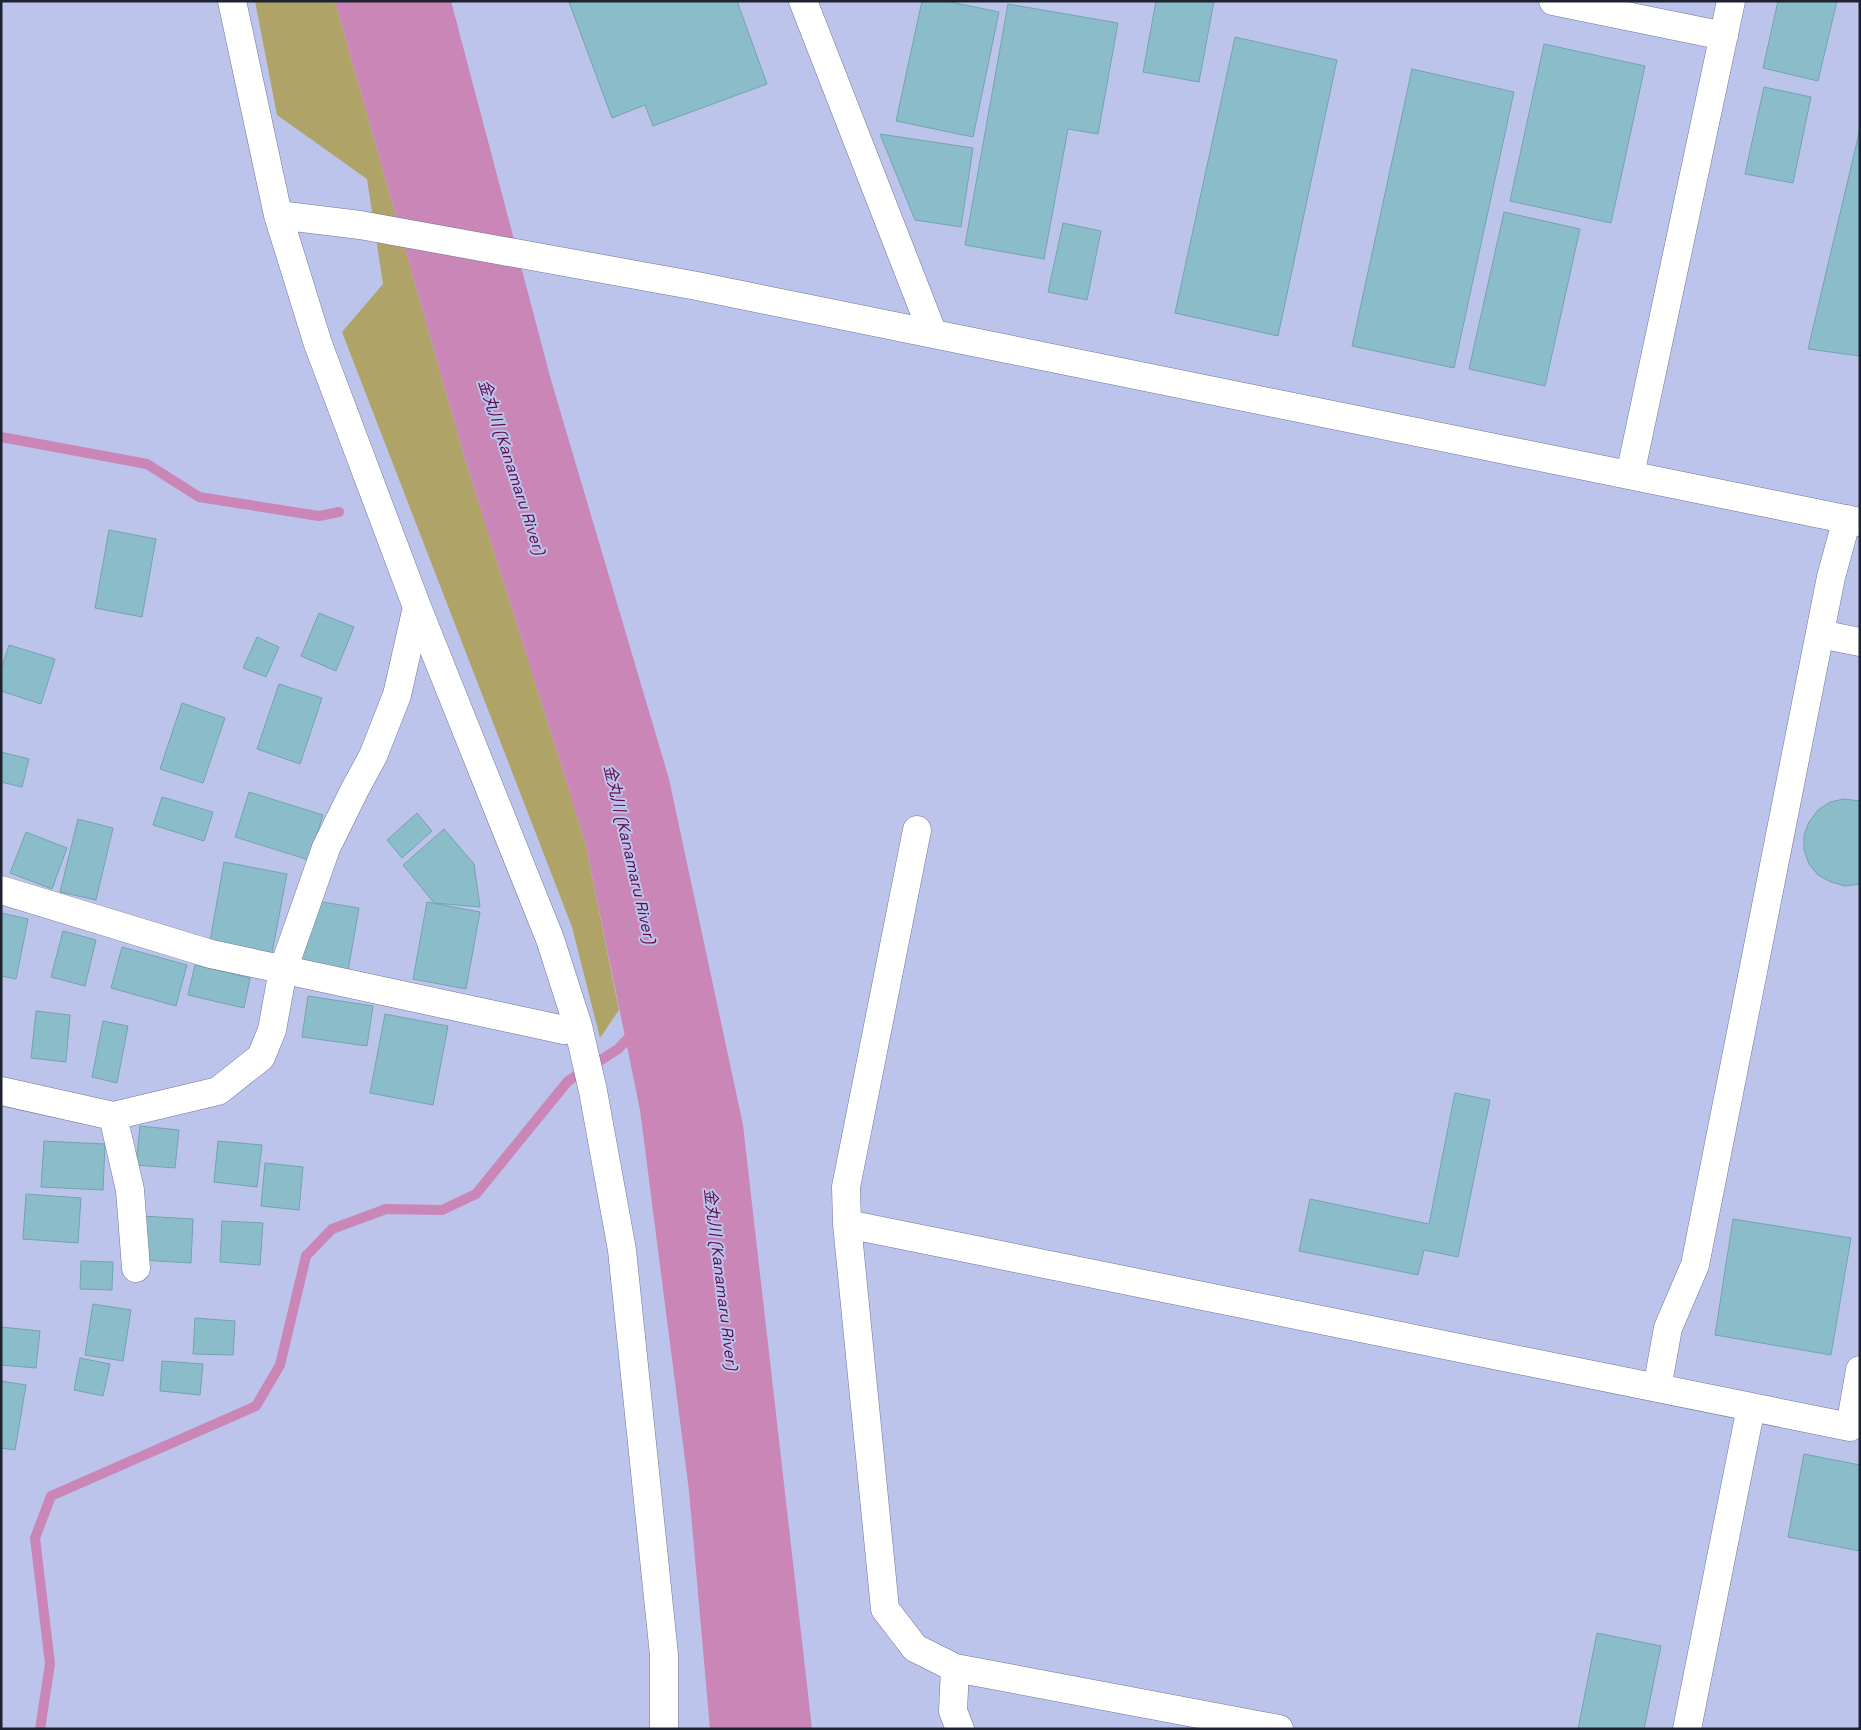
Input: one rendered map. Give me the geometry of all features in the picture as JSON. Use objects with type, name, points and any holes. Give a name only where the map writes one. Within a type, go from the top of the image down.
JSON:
[{"type":"street","points":[[232,1],[278,215],[318,344],[416,607],[550,939],[580,1037],[622,1250],[664,1655],[664,1729]]},
{"type":"street","points":[[803,1],[933,334]]},
{"type":"street","points":[[1553,1],[1724,36]]},
{"type":"street","points":[[1630,475],[1731,1]]},
{"type":"street","points":[[278,215],[360,225],[697,286],[1853,521],[1831,577],[1695,1265],[1668,1328],[1658,1388]]},
{"type":"street","points":[[1,1091],[113,1116],[218,1091],[261,1057],[272,1030],[283,970],[326,848],[373,756],[397,695],[416,607]]},
{"type":"street","points":[[1820,634],[1860,642]]},
{"type":"street","points":[[917,830],[846,1188],[847,1224],[885,1609],[915,1648],[955,1668],[1280,1729]]},
{"type":"street","points":[[1,890],[211,954],[564,1030],[580,1037]]},
{"type":"street","points":[[113,1116],[130,1190],[136,1268]]},
{"type":"street","points":[[847,1224],[1850,1427],[1860,1370]]},
{"type":"street","points":[[1687,1729],[1751,1406]]},
{"type":"street","points":[[955,1668],[954,1711],[960,1729]]},
{"type":"shaded area","points":[[255,1],[335,1],[464,456],[585,841],[619,1010],[600,1038],[572,927],[342,332],[383,284],[367,179],[277,115]]},
{"type":"water","name":"金丸川 (Kanamaru River)","points":[[335,1],[451,1],[551,380],[669,779],[743,1125],[812,1729],[710,1729],[689,1491],[640,1110],[585,841],[464,456]]},
{"type":"building","points":[[737,1],[767,84],[653,126],[645,105],[612,118],[569,2]]},
{"type":"building","points":[[922,1],[946,1],[999,12],[973,137],[896,121]]},
{"type":"building","points":[[1156,1],[1214,1],[1199,82],[1143,72]]},
{"type":"building","points":[[1778,1],[1837,1],[1818,81],[1763,68]]},
{"type":"building","points":[[1008,4],[1118,23],[1098,134],[1068,129],[1044,259],[965,245]]},
{"type":"building","points":[[1235,37],[1337,60],[1278,336],[1175,313]]},
{"type":"building","points":[[1544,44],[1645,66],[1611,223],[1510,201]]},
{"type":"building","points":[[1412,69],[1514,92],[1454,368],[1352,346]]},
{"type":"building","points":[[1764,87],[1811,97],[1793,183],[1745,174]]},
{"type":"building","points":[[1860,129],[1860,356],[1808,349]]},
{"type":"building","points":[[880,134],[973,148],[961,227],[915,220]]},
{"type":"building","points":[[1504,212],[1580,229],[1545,386],[1469,369]]},
{"type":"building","points":[[1063,223],[1101,231],[1087,300],[1048,292]]},
{"type":"building","points":[[109,530],[156,539],[142,617],[95,608]]},
{"type":"building","points":[[319,613],[354,627],[336,671],[301,656]]},
{"type":"building","points":[[257,637],[279,647],[266,677],[243,668]]},
{"type":"building","points":[[9,645],[55,659],[41,704],[1,691],[1,670]]},
{"type":"building","points":[[279,684],[322,698],[300,764],[257,749]]},
{"type":"building","points":[[182,703],[225,718],[203,783],[160,769]]},
{"type":"building","points":[[1,752],[29,759],[22,787],[1,782]]},
{"type":"building","points":[[249,792],[323,815],[309,860],[235,837]]},
{"type":"building","points":[[162,797],[213,812],[204,841],[153,825]]},
{"type":"building","points":[[1844,799],[1860,801],[1860,884],[1845,886],[1831,882],[1818,875],[1809,864],[1804,850],[1804,835],[1809,822],[1818,810],[1830,802]]},
{"type":"building","points":[[417,813],[432,831],[402,858],[387,840]]},
{"type":"building","points":[[78,819],[113,828],[96,900],[60,892]]},
{"type":"building","points":[[444,829],[474,864],[480,907],[434,903],[403,865]]},
{"type":"building","points":[[26,832],[67,848],[52,889],[10,873]]},
{"type":"building","points":[[224,862],[287,874],[272,953],[210,941]]},
{"type":"building","points":[[311,900],[359,908],[348,971],[300,962]]},
{"type":"building","points":[[427,902],[480,912],[466,989],[413,979]]},
{"type":"building","points":[[1,913],[28,919],[16,979],[1,976]]},
{"type":"building","points":[[63,931],[96,940],[85,986],[51,977]]},
{"type":"building","points":[[122,947],[187,965],[176,1006],[111,988]]},
{"type":"building","points":[[195,965],[250,978],[244,1008],[188,995]]},
{"type":"building","points":[[308,996],[373,1006],[367,1046],[302,1037]]},
{"type":"building","points":[[36,1011],[70,1015],[66,1062],[31,1058]]},
{"type":"building","points":[[385,1014],[448,1026],[433,1105],[370,1093]]},
{"type":"building","points":[[103,1021],[128,1026],[117,1083],[92,1077]]},
{"type":"building","points":[[1455,1093],[1490,1100],[1458,1257],[1424,1250],[1418,1275],[1299,1251],[1310,1199],[1429,1224]]},
{"type":"building","points":[[140,1126],[179,1130],[175,1168],[136,1165]]},
{"type":"building","points":[[44,1141],[105,1144],[103,1190],[41,1187]]},
{"type":"building","points":[[218,1141],[262,1145],[257,1187],[214,1182]]},
{"type":"building","points":[[265,1163],[303,1167],[299,1210],[261,1206]]},
{"type":"building","points":[[26,1194],[81,1198],[78,1243],[23,1239]]},
{"type":"building","points":[[142,1216],[193,1219],[191,1263],[140,1260]]},
{"type":"building","points":[[1733,1219],[1851,1238],[1831,1355],[1715,1335]]},
{"type":"building","points":[[222,1221],[263,1223],[260,1265],[220,1262]]},
{"type":"building","points":[[81,1261],[113,1262],[112,1290],[80,1289]]},
{"type":"building","points":[[93,1304],[131,1310],[123,1361],[85,1355]]},
{"type":"building","points":[[195,1318],[235,1321],[233,1355],[193,1354]]},
{"type":"building","points":[[1,1327],[40,1331],[36,1368],[1,1365]]},
{"type":"building","points":[[80,1358],[110,1364],[103,1396],[74,1390]]},
{"type":"building","points":[[162,1361],[203,1364],[200,1395],[160,1391]]},
{"type":"building","points":[[1,1381],[26,1385],[15,1450],[1,1448]]},
{"type":"building","points":[[1804,1454],[1860,1465],[1860,1551],[1788,1537]]},
{"type":"building","points":[[1597,1633],[1661,1646],[1644,1729],[1578,1729]]},
{"type":"waterway","points":[[1,437],[147,464],[199,497],[319,516],[339,512]]},
{"type":"waterway","points":[[40,1729],[50,1664],[35,1538],[51,1496],[256,1406],[280,1365],[306,1256],[332,1229],[386,1209],[442,1210],[476,1194],[568,1081],[618,1049],[635,1031]]}]
